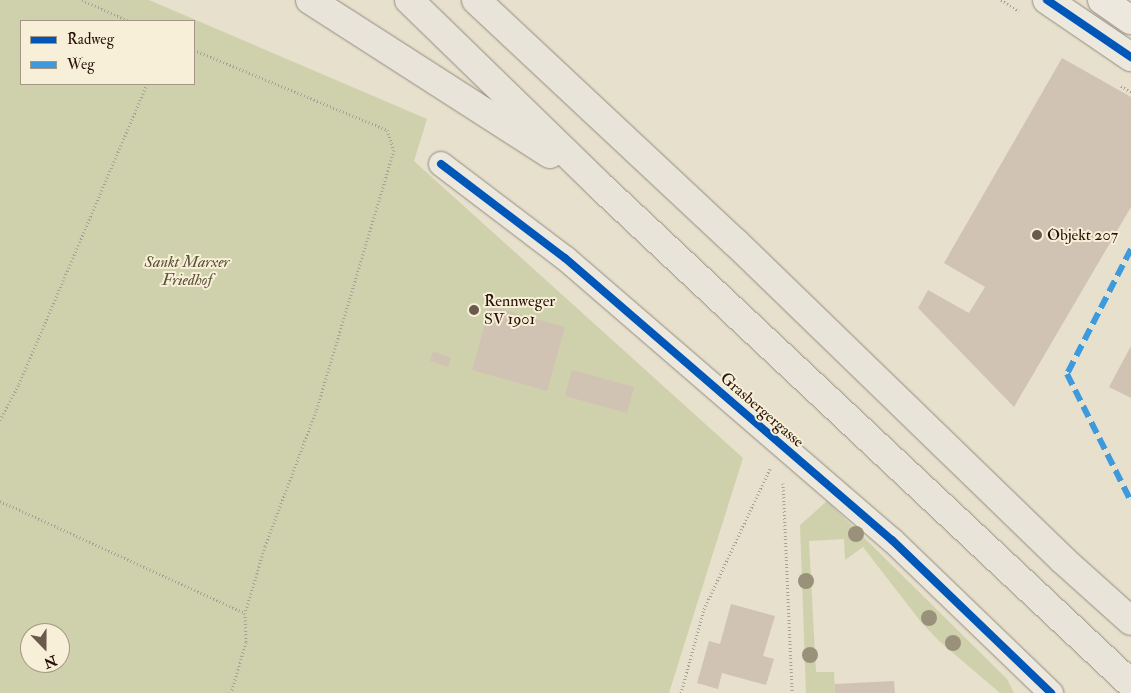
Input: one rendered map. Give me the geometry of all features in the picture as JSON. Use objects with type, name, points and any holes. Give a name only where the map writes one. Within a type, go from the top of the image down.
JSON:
[{"type":"highway","points":[[310,0],[598,184]]},
{"type":"highway","points":[[409,0],[598,184],[1023,585],[1131,684]]},
{"type":"highway","points":[[476,0],[736,243],[1063,560],[1131,621]]},
{"type":"highway","points":[[1063,560],[1131,599]]},
{"type":"highway","points":[[1023,585],[1122,693]]},
{"type":"street","points":[[1046,0],[1131,57]]},
{"type":"street","points":[[1102,0],[1131,20]]},
{"type":"street","name":"Grasbergergasse","points":[[441,164],[565,258],[892,540],[1051,693]]},
{"type":"path","points":[[82,0],[127,20]]},
{"type":"path","points":[[195,50],[387,130],[394,150],[316,411],[266,546],[245,613],[246,642],[231,693]]},
{"type":"path","points":[[0,420],[19,384],[147,85]]},
{"type":"path","points":[[681,693],[704,609],[762,481],[784,448]]},
{"type":"path","points":[[784,448],[783,505],[792,693]]},
{"type":"path","points":[[0,501],[245,613]]},
{"type":"green space","name":"Sankt Marxer Friedhof","points":[[0,0],[149,0],[427,119],[414,161],[743,458],[669,693],[0,693]]},
{"type":"green space","points":[[827,501],[1007,679],[1014,693],[1000,693],[939,641],[921,622],[863,547],[845,560],[844,539],[809,541],[816,672],[834,672],[835,693],[806,693],[800,525]]},
{"type":"building","name":"Objekt 207","points":[[1062,58],[1131,97],[1131,207],[1014,407],[918,308],[928,290],[969,313],[985,287],[944,263]]},
{"type":"building","points":[[490,306],[565,327],[547,391],[472,370]]},
{"type":"building","points":[[1131,346],[1131,398],[1109,387]]},
{"type":"building","points":[[433,351],[451,358],[448,367],[430,361]]},
{"type":"building","points":[[572,370],[634,387],[627,413],[565,396]]},
{"type":"building","points":[[731,604],[775,616],[763,656],[774,659],[766,685],[722,673],[718,689],[697,683],[709,641],[720,644]]},
{"type":"building","points":[[894,681],[895,693],[835,693],[835,684]]},
{"type":"marked path","points":[[1131,249],[1067,374],[1131,501]]},
{"type":"cycle path","points":[[1047,0],[1131,57]]},
{"type":"cycle path","points":[[441,164],[565,258],[892,540],[1051,693]]},
{"type":"place","name":"Objekt 207","points":[[1037,235]]},
{"type":"place","name":"Rennweger SV 1901","points":[[474,310]]}]
